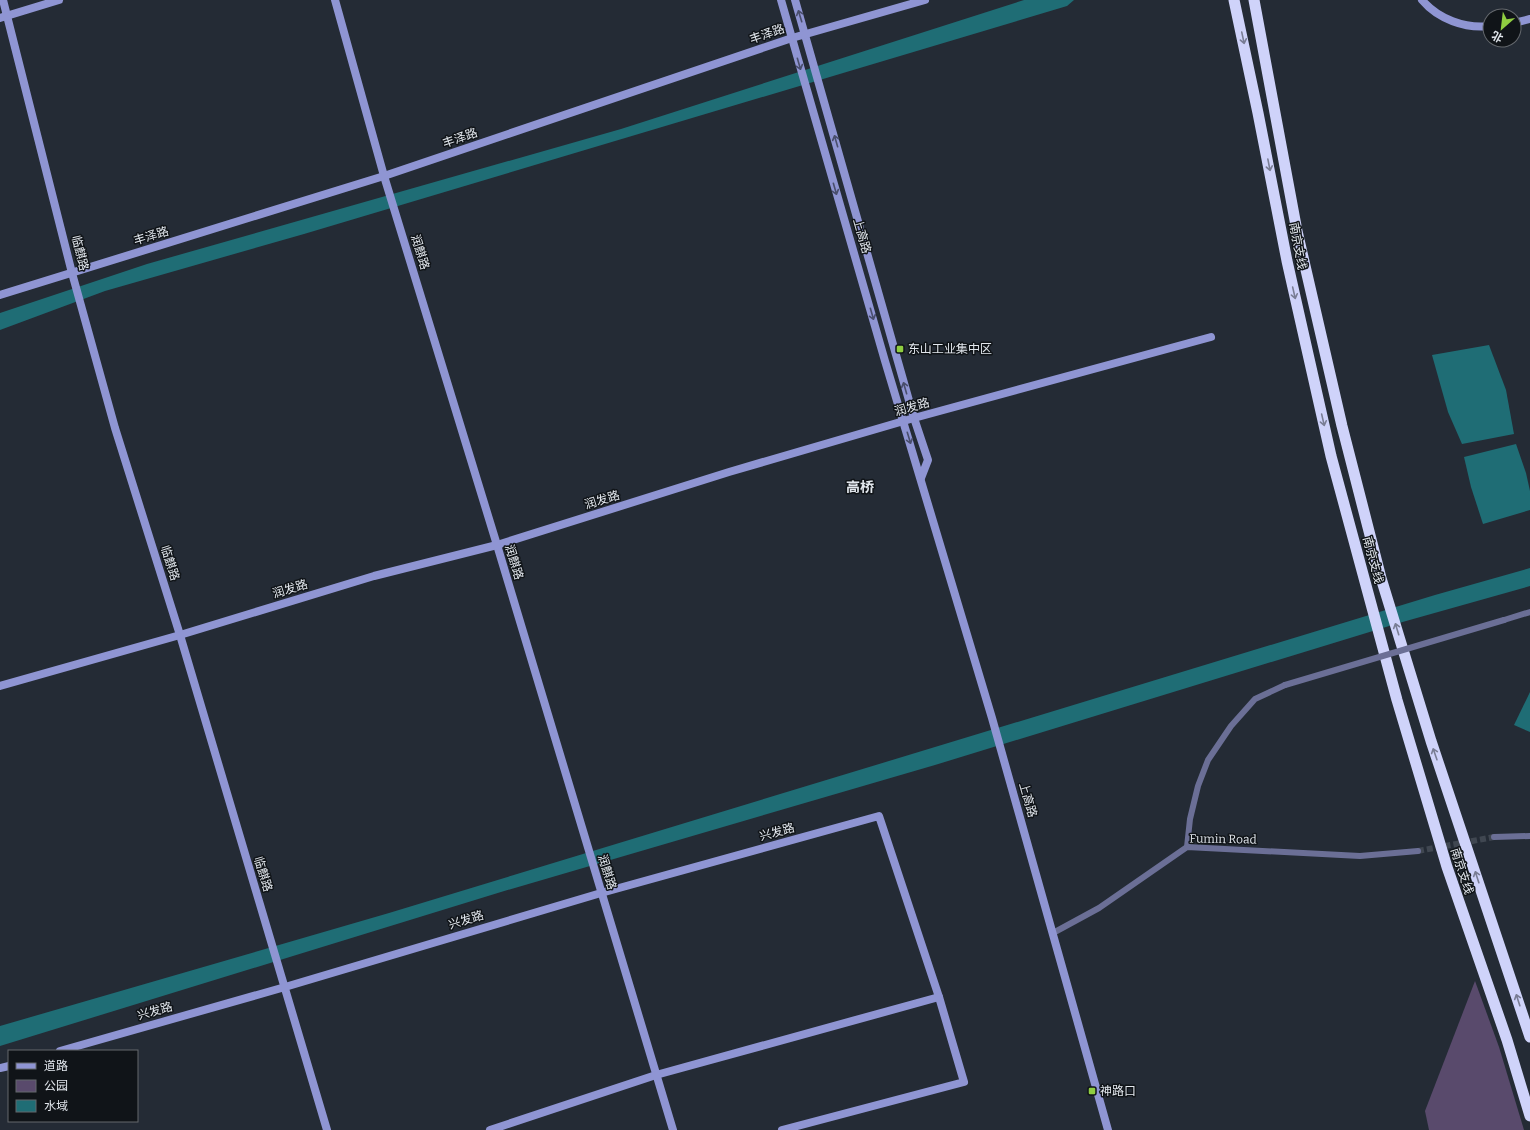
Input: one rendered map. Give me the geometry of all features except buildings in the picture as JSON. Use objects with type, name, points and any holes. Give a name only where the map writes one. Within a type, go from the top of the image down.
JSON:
[{"type":"highway","name":"南京支线","points":[[1234,0],[1287,261],[1333,464],[1397,700],[1444,860],[1507,1040],[1530,1116]]},
{"type":"highway","name":"南京支线","points":[[1254,0],[1297,231],[1342,426],[1381,578],[1431,741],[1530,1037]]},
{"type":"street","name":"临麒路","points":[[2,0],[4,17],[115,428],[180,635],[327,1130]]},
{"type":"street","points":[[4,17],[59,0]]},
{"type":"street","name":"润麒路","points":[[335,0],[384,176],[673,1130]]},
{"type":"street","name":"上高路","points":[[780,0],[992,718],[1108,1130]]},
{"type":"street","name":"上高路","points":[[795,0],[914,418],[928,460],[921,478]]},
{"type":"street","name":"丰泽路","points":[[0,295],[384,176],[792,38],[926,0]]},
{"type":"street","points":[[1422,0],[1426,6],[1442,17],[1460,24],[1482,27]]},
{"type":"street","name":"润发路","points":[[0,686],[180,635],[374,576],[497,545],[730,472],[914,418],[1211,337]]},
{"type":"street","points":[[1187,847],[1190,819],[1198,786],[1208,760],[1231,726],[1255,700],[1285,685],[1530,612]]},
{"type":"street","name":"兴发路","points":[[64,1050],[285,987],[601,893],[879,816],[939,997]]},
{"type":"street","points":[[1494,837],[1530,836]]},
{"type":"street","name":"Fumin Road","points":[[1053,933],[1099,908],[1187,847],[1360,856],[1418,851]]},
{"type":"street","points":[[490,1130],[656,1075],[939,997],[964,1082],[782,1130]]},
{"type":"green space","points":[[1475,981],[1499,1047],[1524,1130],[1429,1130],[1425,1111]]},
{"type":"water","points":[[1024,0],[1074,0],[1067,6],[304,234],[105,291],[0,330],[0,313],[147,264],[621,129]]},
{"type":"water","points":[[1489,345],[1506,390],[1514,434],[1462,444],[1448,412],[1432,355]]},
{"type":"water","points":[[1516,444],[1526,473],[1530,491],[1530,510],[1483,524],[1471,487],[1464,457]]},
{"type":"water","points":[[1530,568],[1530,586],[1399,623],[935,765],[501,892],[0,1046],[0,1026],[389,913],[1435,595]]},
{"type":"water","points":[[1530,692],[1530,732],[1514,725]]},
{"type":"tunnel","points":[[1418,851],[1494,837]]},
{"type":"place","name":"东山工业集中区","points":[[900,349]]},
{"type":"place","name":"神路口","points":[[1092,1091]]},
{"type":"district","name":"高桥","points":[[860,487]]}]
